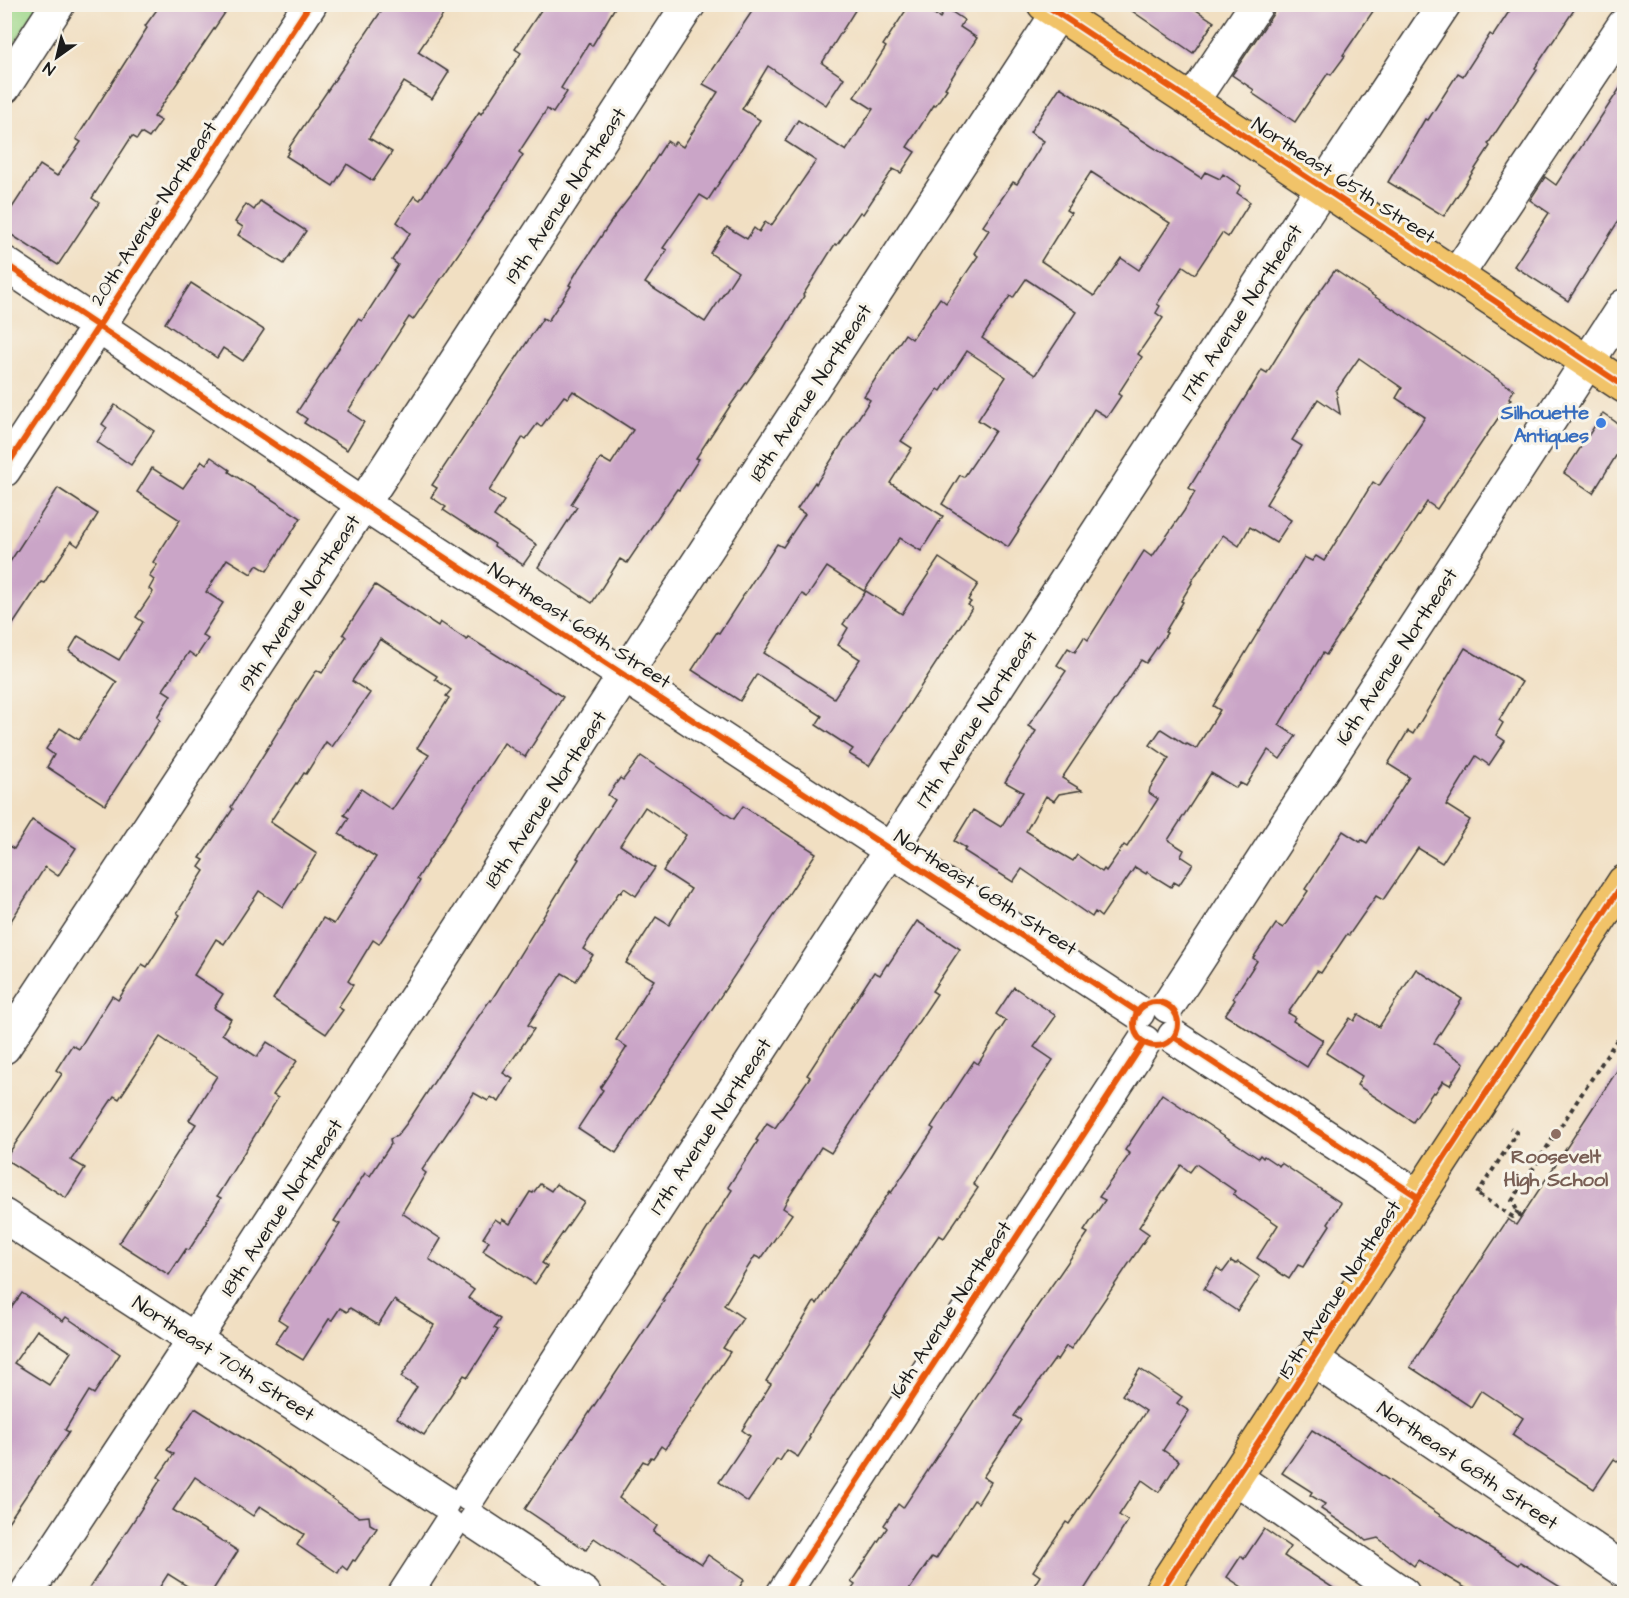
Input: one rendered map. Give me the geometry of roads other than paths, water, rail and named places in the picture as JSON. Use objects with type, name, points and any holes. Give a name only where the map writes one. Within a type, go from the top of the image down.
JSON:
[{"type":"main road","name":"Northeast 65th Street","points":[[1056,8],[1624,386]]},
{"type":"main road","name":"15th Avenue Northeast","points":[[1159,1593],[1624,882]]},
{"type":"street","points":[[4,87],[58,4]]},
{"type":"street","name":"20th Avenue Northeast","points":[[4,470],[310,4]]},
{"type":"street","name":"19th Avenue Northeast","points":[[4,1047],[363,504],[689,4]]},
{"type":"street","points":[[1192,100],[1257,4]]},
{"type":"street","name":"17th Avenue Northeast","points":[[405,1593],[1444,4]]},
{"type":"street","name":"18th Avenue Northeast","points":[[26,1593],[195,1340],[1056,8]]},
{"type":"street","points":[[1457,275],[1624,26]]},
{"type":"street","name":"Northeast 68th Street","points":[[4,263],[363,504],[1418,1197]]},
{"type":"street","name":"16th Avenue Northeast","points":[[783,1593],[1624,306]]},
{"type":"street","name":"Northeast 70th Street","points":[[4,1216],[584,1593]]},
{"type":"street","name":"Northeast 68th Street","points":[[1312,1359],[1624,1570]]},
{"type":"street","points":[[1235,1477],[1403,1593]]},
{"type":"place","name":"Silhouette Antiques","points":[[1601,423]]},
{"type":"place","name":"Roosevelt High School","points":[[1556,1134]]}]
